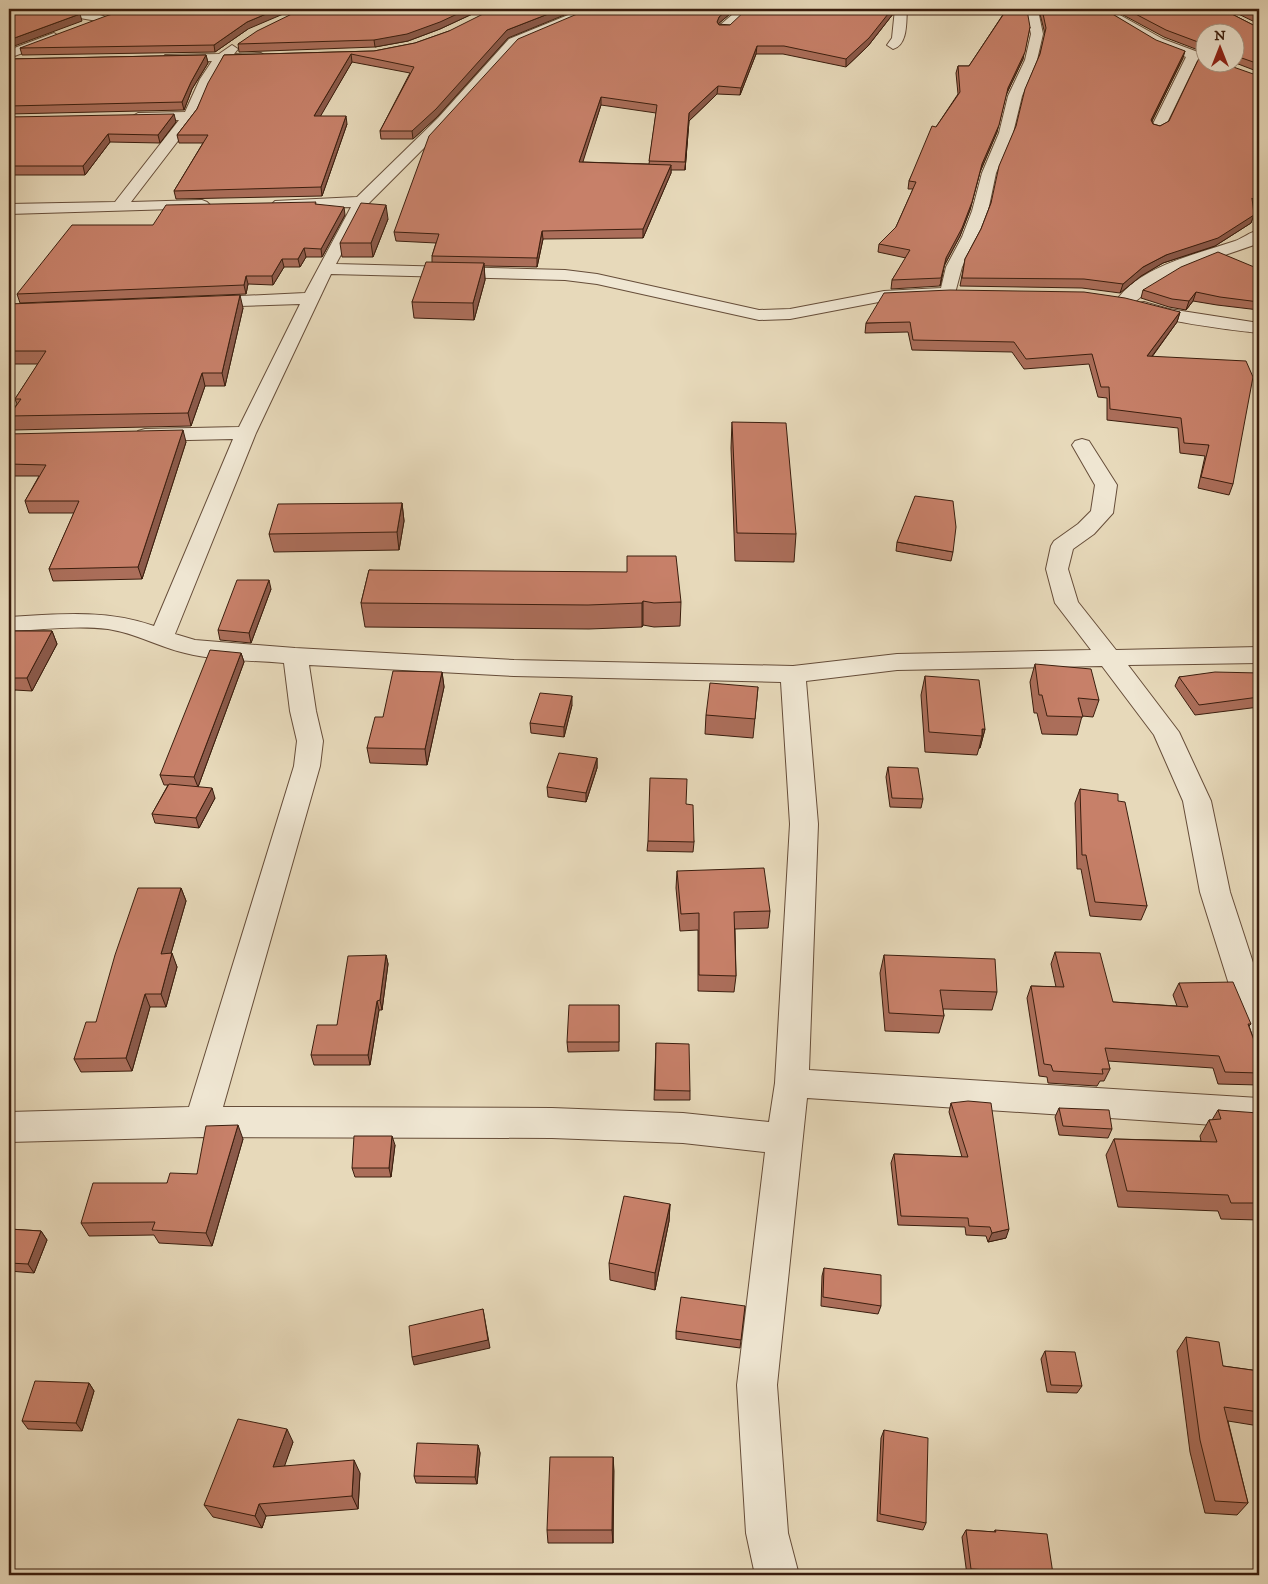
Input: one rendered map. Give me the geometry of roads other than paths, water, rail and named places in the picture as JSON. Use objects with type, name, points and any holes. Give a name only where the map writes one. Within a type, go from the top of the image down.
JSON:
[{"type":"street","points":[[9,54],[107,17],[44,9]]},
{"type":"street","points":[[162,637],[246,433],[325,269],[361,202],[443,121],[513,42],[592,9]]},
{"type":"street","points":[[724,28],[745,9]]},
{"type":"street","points":[[893,45],[898,39],[900,9]]},
{"type":"street","points":[[948,293],[954,266],[970,237],[980,212],[989,173],[1006,133],[1016,96],[1030,60],[1037,34],[1033,15],[1025,9]]},
{"type":"street","points":[[1101,9],[1159,42],[1196,57]]},
{"type":"street","points":[[118,207],[190,116],[201,90],[220,57],[240,44]]},
{"type":"street","points":[[153,58],[274,57]]},
{"type":"street","points":[[9,61],[28,61]]},
{"type":"street","points":[[1158,128],[1196,63]]},
{"type":"street","points":[[123,117],[190,116]]},
{"type":"street","points":[[264,204],[361,202]]},
{"type":"street","points":[[9,209],[216,205]]},
{"type":"street","points":[[1259,235],[1248,242],[1170,269],[1116,300],[1167,314],[1259,328]]},
{"type":"street","points":[[325,269],[565,275],[598,279],[759,315],[790,314],[884,296],[967,294]]},
{"type":"street","points":[[184,303],[311,298]]},
{"type":"street","points":[[128,435],[246,433]]},
{"type":"street","points":[[1082,445],[1106,485],[1102,513],[1086,529],[1062,546],[1057,569],[1067,602],[1166,732],[1197,801],[1215,892],[1259,1030]]},
{"type":"street","points":[[9,624],[83,622],[118,624],[144,629],[179,645],[195,648],[295,656],[514,668],[793,674],[897,662],[1108,656],[1259,655]]},
{"type":"street","points":[[202,1122],[307,766],[310,741],[303,711],[295,656]]},
{"type":"street","points":[[777,1575],[767,1533],[757,1385],[792,1083],[804,824],[793,674]]},
{"type":"street","points":[[792,1083],[1259,1113]]},
{"type":"street","points":[[9,1127],[202,1122],[552,1123],[683,1128],[784,1139]]}]
